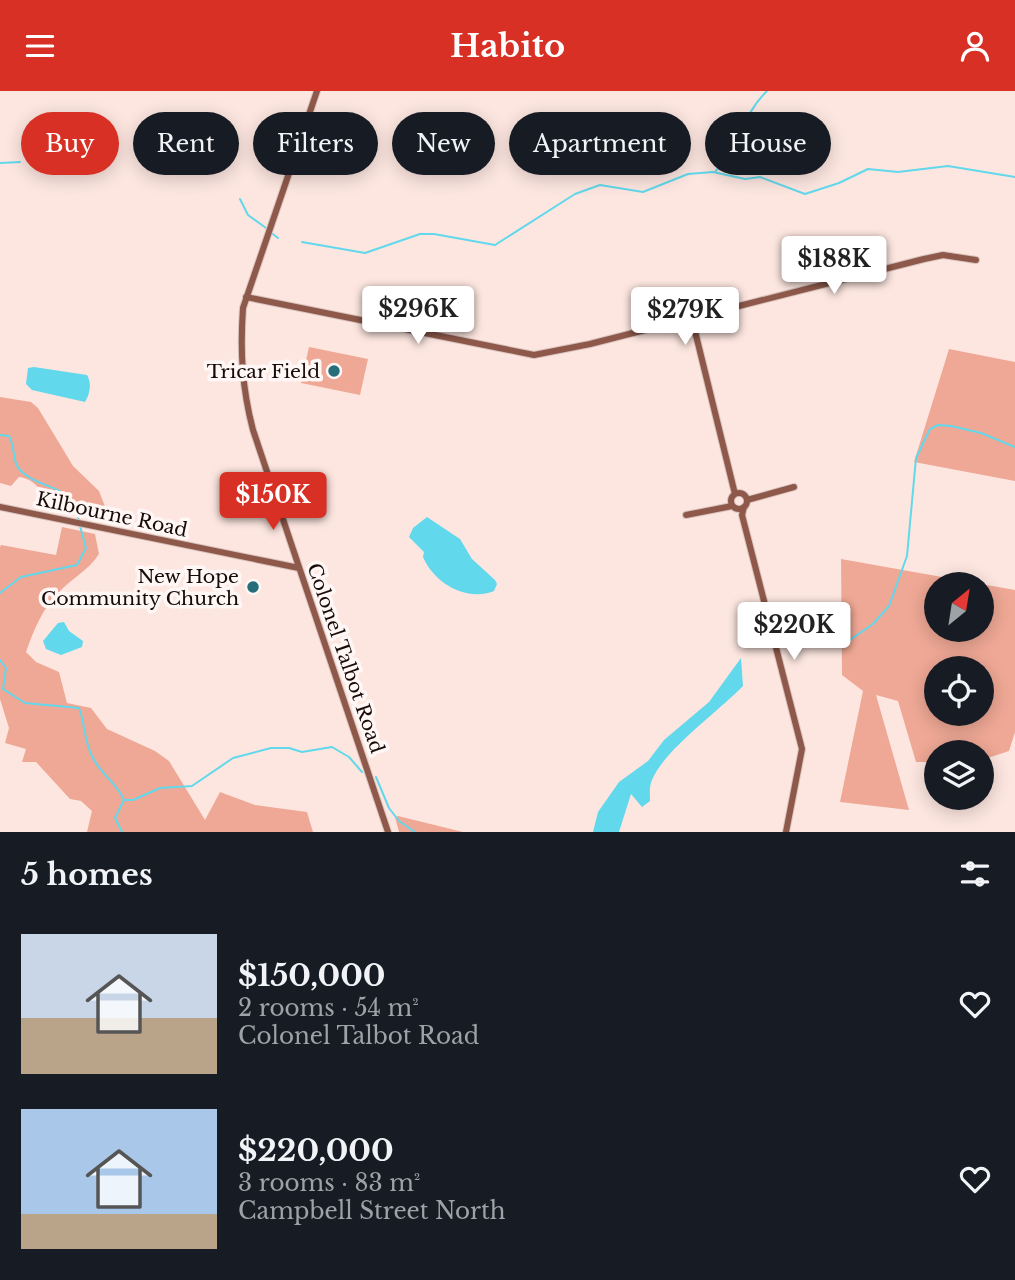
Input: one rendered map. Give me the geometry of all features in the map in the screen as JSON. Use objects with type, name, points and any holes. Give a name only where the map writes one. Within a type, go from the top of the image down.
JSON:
[{"type":"street","name":"Colonel Talbot Road","points":[[317,91],[246,297],[240,343],[244,397],[388,832]]},
{"type":"street","points":[[246,297],[534,355],[692,319],[924,258],[943,255],[976,260]]},
{"type":"street","points":[[692,319],[802,750],[786,832]]},
{"type":"street","points":[[687,515],[794,487]]},
{"type":"street","name":"Kilbourne Road","points":[[0,507],[299,568]]},
{"type":"shaded area","name":"Tricar Field","points":[[309,347],[368,359],[360,395],[301,383]]},
{"type":"shaded area","points":[[949,349],[1015,362],[1015,481],[914,462]]},
{"type":"shaded area","points":[[0,397],[31,402],[38,408],[73,466],[99,491],[111,522],[54,510],[40,489],[25,478],[19,477],[11,486],[0,483]]},
{"type":"shaded area","points":[[62,527],[95,534],[99,554],[47,606],[26,652],[36,662],[59,672],[67,703],[91,708],[107,729],[155,751],[169,761],[205,820],[220,792],[255,805],[307,812],[313,832],[87,832],[92,811],[81,801],[70,799],[36,762],[22,762],[26,749],[5,743],[9,728],[0,699],[0,547],[1,545],[56,555]]},
{"type":"shaded area","points":[[841,559],[924,574],[924,642],[994,642],[994,586],[1015,590],[1015,732],[1009,751],[994,756],[994,740],[924,740],[924,762],[916,762],[898,701],[876,695],[909,810],[840,802],[863,691],[842,675]]},
{"type":"shaded area","points":[[395,817],[463,832],[399,832]]},
{"type":"water","points":[[28,368],[87,375],[90,389],[85,402],[32,390],[26,384]]},
{"type":"water","points":[[427,517],[460,539],[472,559],[495,580],[497,584],[494,591],[483,594],[462,592],[435,575],[423,557],[424,552],[409,537],[413,528]]},
{"type":"water","points":[[64,622],[69,631],[83,641],[82,647],[61,655],[46,649],[43,641],[58,623]]},
{"type":"water","points":[[741,658],[743,686],[693,731],[658,768],[650,788],[650,801],[642,807],[631,794],[619,832],[593,832],[598,812],[619,782],[648,761],[664,740],[709,702]]},
{"type":"waterway","points":[[751,112],[767,91]]},
{"type":"waterway","points":[[0,163],[20,162]]},
{"type":"waterway","points":[[302,242],[365,253],[420,234],[434,234],[495,245],[575,194],[600,185],[643,192],[688,174],[713,172],[745,179],[760,177],[805,194],[839,183],[868,169],[898,172],[948,166],[1015,177]]},
{"type":"waterway","points":[[240,199],[248,215],[266,228]]},
{"type":"waterway","points":[[270,232],[278,238]]},
{"type":"waterway","points":[[844,644],[873,624],[889,606],[907,556],[916,458],[930,429],[938,425],[951,426],[981,433],[1015,447]]},
{"type":"waterway","points":[[0,435],[9,436],[15,460],[22,472],[39,483],[56,489],[71,500],[79,521]]},
{"type":"waterway","points":[[0,593],[21,577],[77,565],[86,548],[80,526]]},
{"type":"waterway","points":[[0,660],[6,668],[3,689],[25,703],[79,708],[92,756],[124,800],[115,818],[122,832]]},
{"type":"waterway","points":[[124,800],[133,800],[160,788],[192,786],[233,758],[271,748],[289,748],[302,752],[332,747],[349,757],[362,772]]},
{"type":"waterway","points":[[376,777],[389,808],[399,821],[415,832]]},
{"type":"place","name":"Tricar Field","points":[[334,371]]},
{"type":"place","name":"New Hope Community Church","points":[[253,587]]}]
